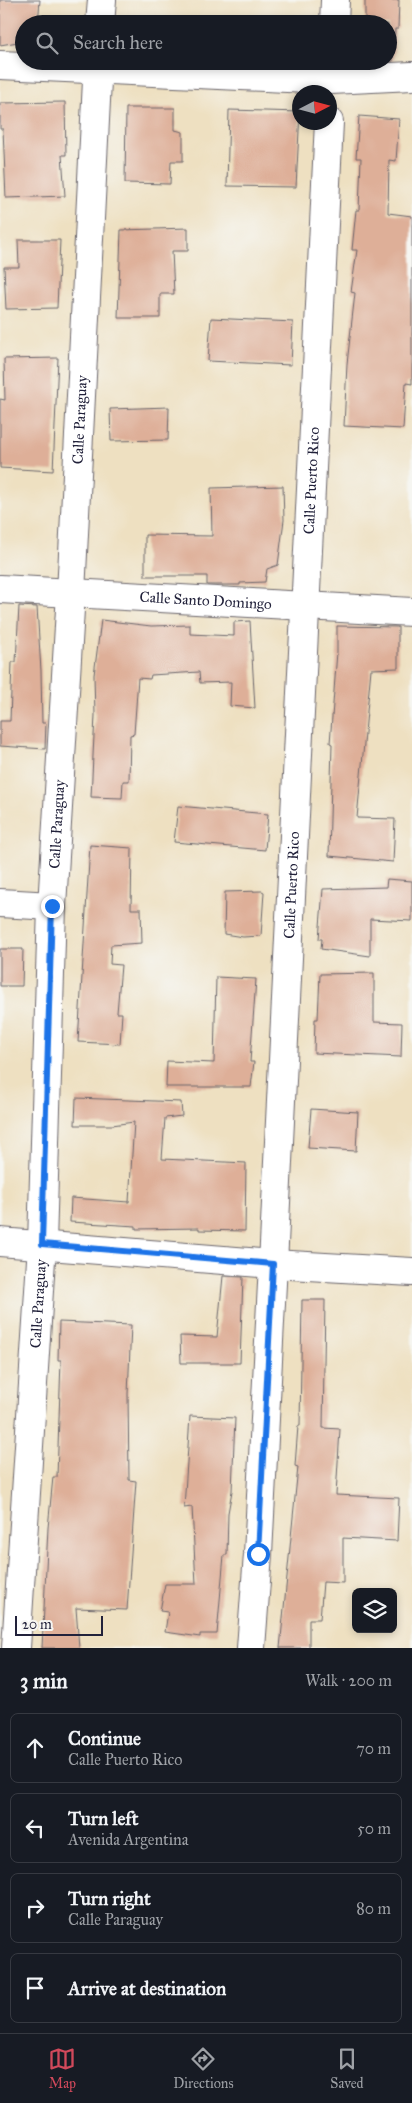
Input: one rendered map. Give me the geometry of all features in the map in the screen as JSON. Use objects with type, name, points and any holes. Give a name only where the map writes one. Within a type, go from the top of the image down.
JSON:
[{"type":"street","points":[[101,15],[102,0]]},
{"type":"street","points":[[334,15],[335,0]]},
{"type":"street","points":[[0,65],[15,65]]},
{"type":"street","name":"Calle Paraguay","points":[[16,1648],[42,1244],[52,906],[71,592],[97,70]]},
{"type":"street","points":[[293,70],[412,76]]},
{"type":"street","points":[[331,85],[332,71]]},
{"type":"street","name":"Calle Puerto Rico","points":[[251,1648],[258,1554],[307,607],[329,130]]},
{"type":"street","name":"Calle Santo Domingo","points":[[0,589],[412,612]]},
{"type":"street","points":[[0,903],[52,906]]},
{"type":"street","points":[[0,1242],[273,1264],[412,1272]]},
{"type":"building","points":[[0,0],[40,0],[39,15],[15,15],[15,42],[0,45]]},
{"type":"building","points":[[365,0],[399,0],[398,29],[397,15],[365,15]]},
{"type":"building","points":[[65,102],[66,155],[62,155],[65,196],[6,198],[3,129],[0,129],[0,103]]},
{"type":"building","points":[[126,108],[175,108],[175,130],[183,132],[183,161],[171,161],[170,184],[125,183]]},
{"type":"building","points":[[229,110],[292,112],[292,130],[299,130],[296,187],[227,186]]},
{"type":"building","points":[[359,116],[399,119],[396,161],[389,160],[388,213],[412,216],[412,384],[406,383],[403,429],[344,426],[347,364],[355,293],[351,292],[357,250],[352,250],[356,210],[359,210],[361,158],[356,158]]},
{"type":"building","points":[[188,228],[188,251],[172,251],[174,294],[160,294],[160,318],[118,318],[121,230]]},
{"type":"building","points":[[18,240],[60,240],[57,308],[6,309],[4,267],[19,267]]},
{"type":"building","points":[[211,318],[293,322],[291,365],[208,361]]},
{"type":"building","points":[[58,358],[53,471],[0,468],[0,399],[5,400],[4,359]]},
{"type":"building","points":[[169,407],[168,440],[111,441],[110,409]]},
{"type":"building","points":[[283,486],[284,520],[278,565],[267,569],[265,582],[240,583],[240,585],[207,585],[207,576],[145,576],[145,535],[212,536],[211,488]]},
{"type":"building","points":[[19,606],[37,607],[42,723],[46,723],[45,749],[0,746],[0,721],[10,721],[12,662],[16,662]]},
{"type":"building","points":[[101,620],[151,626],[190,625],[190,634],[234,636],[234,622],[250,621],[255,708],[230,706],[231,682],[200,683],[199,672],[151,675],[150,679],[138,678],[134,734],[130,735],[129,781],[123,781],[122,798],[91,797],[95,715],[94,675]]},
{"type":"building","points":[[337,626],[398,627],[398,668],[371,669],[357,818],[395,819],[393,862],[329,856],[332,744],[330,743],[337,652]]},
{"type":"building","points":[[178,806],[268,814],[265,850],[174,842]]},
{"type":"building","points":[[90,845],[132,848],[131,909],[141,909],[142,943],[111,945],[110,964],[121,965],[117,1013],[122,1013],[120,1044],[78,1042]]},
{"type":"building","points":[[387,879],[412,881],[412,921],[370,919],[370,956],[321,949],[322,939],[319,939],[323,889],[386,887]]},
{"type":"building","points":[[225,892],[264,892],[261,936],[243,937],[224,934]]},
{"type":"building","points":[[0,949],[23,949],[22,986],[0,986]]},
{"type":"building","points":[[374,973],[374,1022],[402,1023],[401,1057],[314,1053],[315,1019],[318,1019],[320,974]]},
{"type":"building","points":[[216,977],[256,979],[250,1062],[254,1062],[251,1087],[166,1087],[167,1061],[214,1063]]},
{"type":"building","points":[[76,1098],[181,1102],[182,1116],[165,1118],[162,1159],[246,1163],[245,1231],[199,1230],[199,1228],[136,1229],[136,1226],[70,1222],[71,1198],[129,1202],[134,1122],[112,1125],[75,1125]]},
{"type":"building","points":[[311,1109],[358,1112],[356,1151],[308,1148]]},
{"type":"building","points":[[223,1276],[243,1277],[240,1363],[181,1363],[180,1336],[217,1337]]},
{"type":"building","points":[[302,1300],[325,1300],[323,1428],[340,1429],[336,1495],[399,1498],[397,1541],[343,1538],[343,1583],[323,1582],[320,1619],[309,1619],[309,1648],[280,1648],[298,1467],[295,1466],[298,1426],[300,1426]]},
{"type":"building","points":[[59,1322],[131,1325],[128,1394],[129,1480],[136,1481],[127,1610],[76,1608],[79,1648],[42,1648],[48,1528],[53,1477],[57,1477],[61,1360],[58,1360]]},
{"type":"building","points":[[190,1416],[235,1418],[227,1555],[224,1555],[217,1634],[200,1634],[200,1637],[165,1632],[168,1612],[160,1611],[165,1584],[196,1584],[192,1507],[184,1508]]},
{"type":"route","points":[[52,906],[42,1244],[273,1264],[258,1554]]}]
